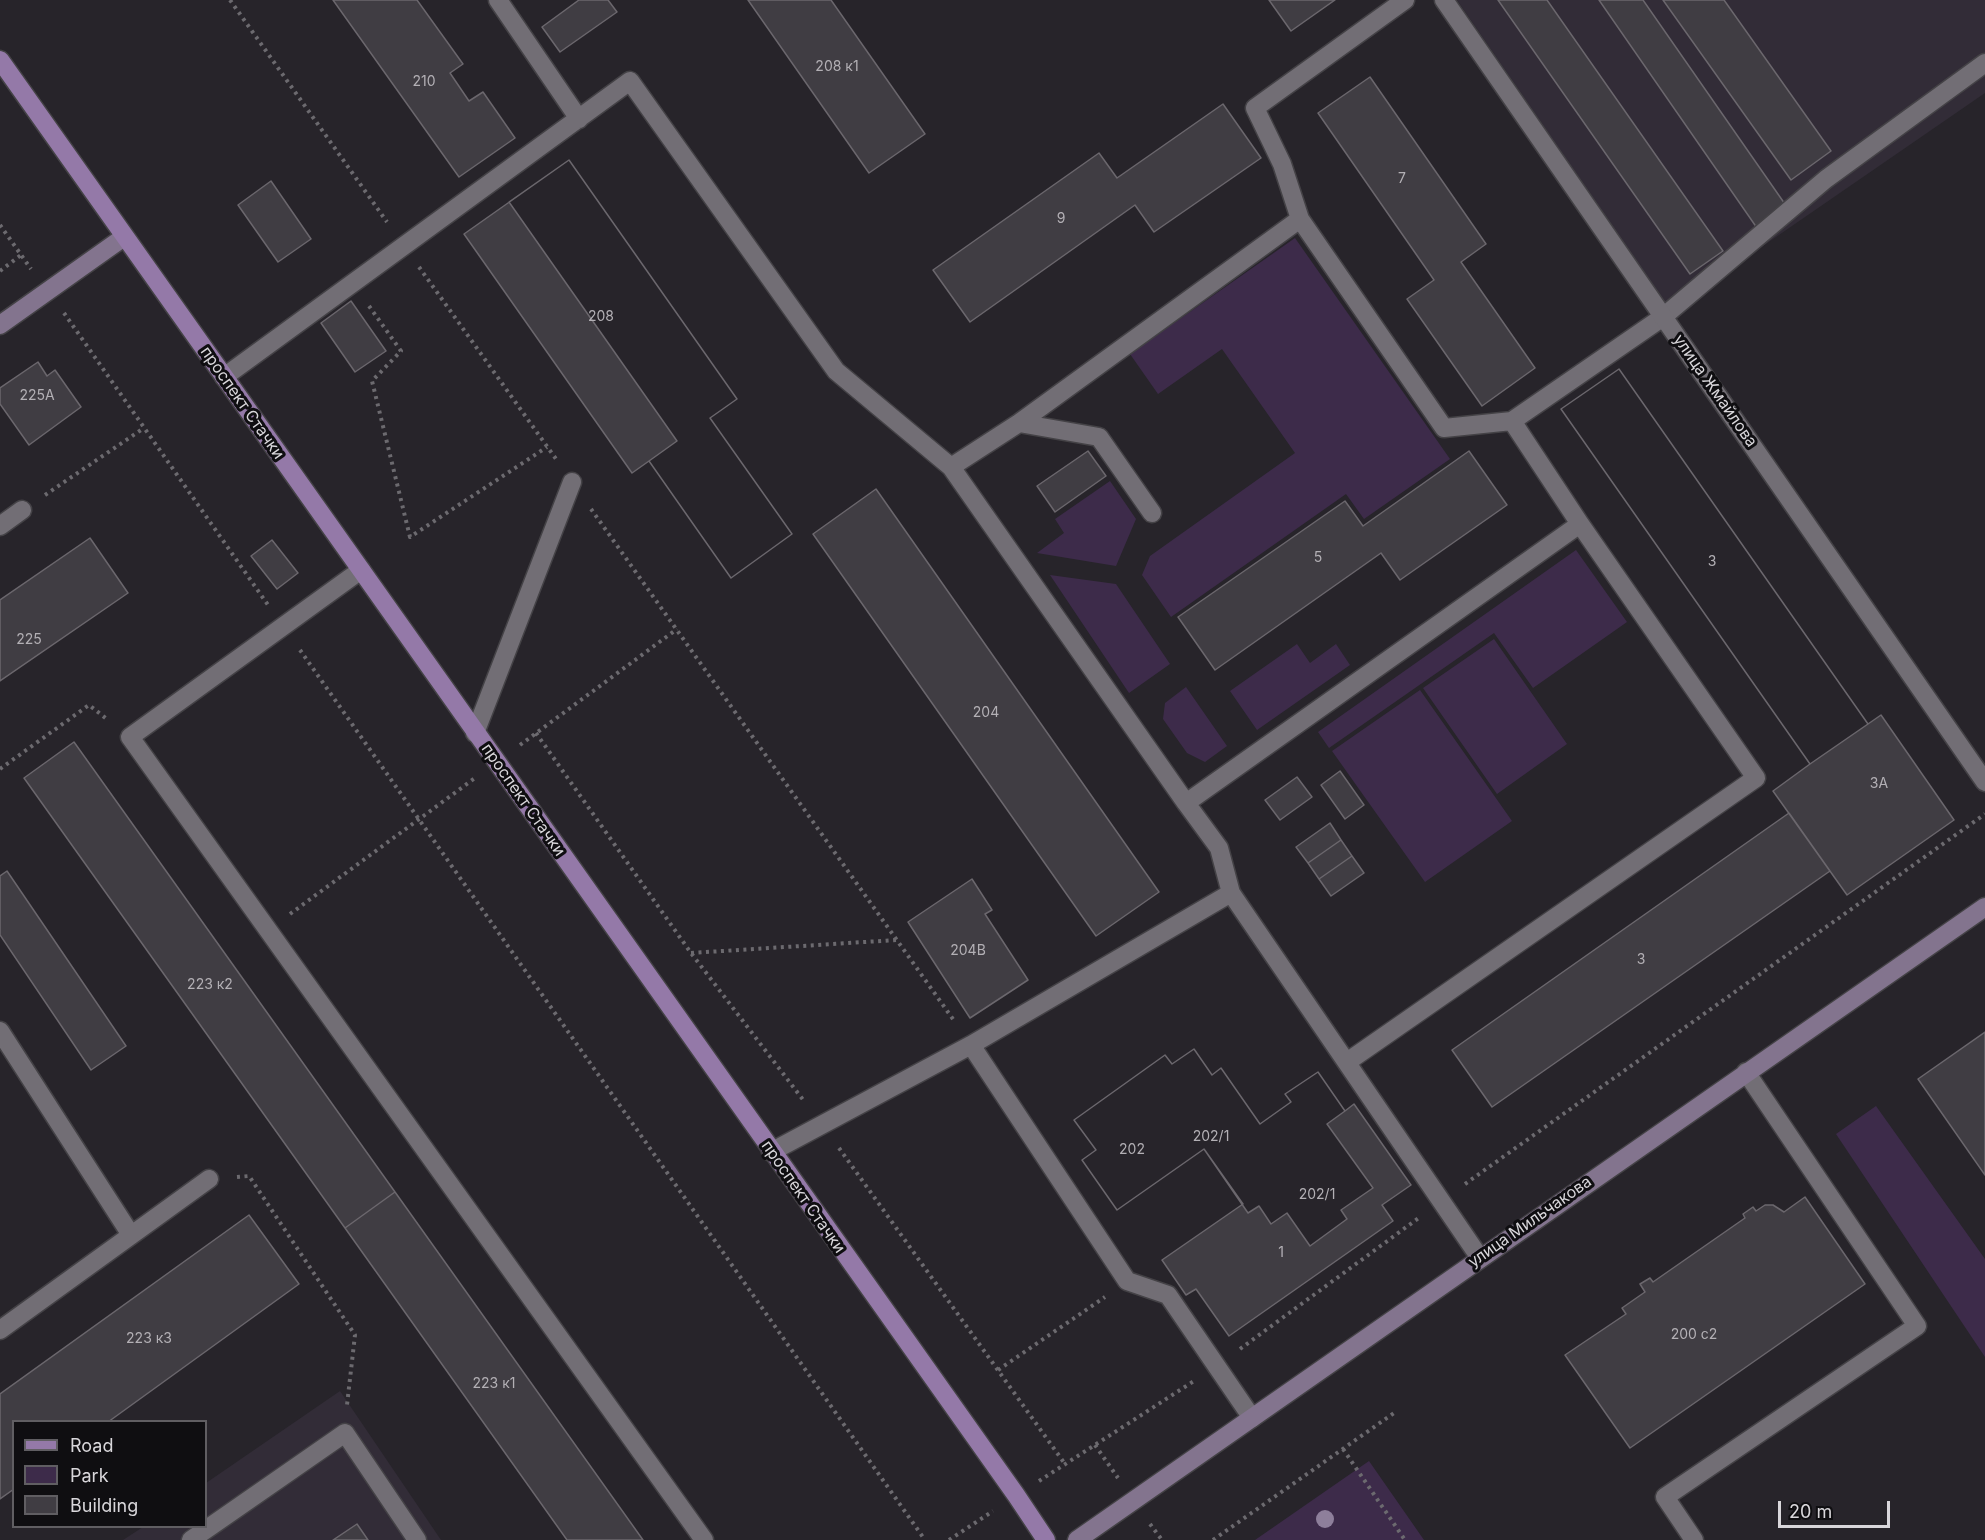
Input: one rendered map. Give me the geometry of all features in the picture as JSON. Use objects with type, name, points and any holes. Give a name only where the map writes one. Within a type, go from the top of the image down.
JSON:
[{"type":"main road","name":"проспект Стачки","points":[[0,60],[1046,1540]]},
{"type":"street","points":[[498,0],[579,119]]},
{"type":"street","points":[[1405,0],[1255,108],[1282,164],[1300,219],[1444,428],[1512,422],[1664,317],[1826,179],[1985,63]]},
{"type":"street","name":"улица Жмайлова","points":[[1444,0],[1985,782]]},
{"type":"street","points":[[224,377],[630,81],[836,371],[951,467],[1219,848],[1231,893],[1480,1257]]},
{"type":"street","points":[[951,467],[1019,423],[1300,219]]},
{"type":"street","points":[[0,326],[124,237]]},
{"type":"street","points":[[1347,1062],[1756,778],[1512,422]]},
{"type":"street","points":[[1019,423],[1099,437],[1152,513]]},
{"type":"street","points":[[475,733],[572,482]]},
{"type":"street","points":[[0,526],[22,510]]},
{"type":"street","points":[[1186,803],[1580,524]]},
{"type":"street","points":[[361,570],[130,737],[704,1540]]},
{"type":"street","points":[[771,1152],[971,1045],[1231,893]]},
{"type":"street","name":"улица Мильчакова","points":[[1077,1540],[1985,906]]},
{"type":"street","points":[[0,1031],[131,1235]]},
{"type":"street","points":[[971,1045],[1127,1281],[1168,1294],[1252,1418]]},
{"type":"street","points":[[1694,1540],[1665,1497],[1917,1326],[1746,1072]]},
{"type":"street","points":[[0,1330],[209,1179]]},
{"type":"street","points":[[191,1540],[345,1433],[417,1540]]},
{"type":"path","points":[[230,0],[971,1045]]},
{"type":"path","points":[[0,225],[925,1540]]},
{"type":"path","points":[[0,271],[21,255]]},
{"type":"path","points":[[353,283],[402,351],[372,381],[410,537],[547,447]]},
{"type":"path","points":[[22,510],[144,428]]},
{"type":"path","points":[[268,930],[676,629]]},
{"type":"path","points":[[0,769],[89,705],[130,737]]},
{"type":"path","points":[[536,733],[691,953],[822,1125],[1065,1464]]},
{"type":"path","points":[[949,1540],[1217,1366],[1442,1201],[1985,814]]},
{"type":"path","points":[[691,953],[897,940]]},
{"type":"path","points":[[209,1179],[249,1176],[355,1335],[345,1433]]},
{"type":"path","points":[[998,1370],[1127,1281]]},
{"type":"path","points":[[1213,1540],[1394,1413]]},
{"type":"path","points":[[1343,1449],[1405,1540]]},
{"type":"shaded area","points":[[1457,0],[1985,0],[1985,93],[1670,310]]},
{"type":"shaded area","points":[[340,1391],[441,1540],[123,1540],[141,1528],[207,1528],[207,1482]]},
{"type":"green space","points":[[1295,238],[1450,459],[1364,519],[1346,494],[1171,617],[1142,575],[1150,556],[1295,453],[1222,349],[1158,394],[1130,354]]},
{"type":"green space","points":[[1110,481],[1136,519],[1116,566],[1037,553],[1064,533],[1055,519]]},
{"type":"green space","points":[[1576,550],[1627,622],[1533,688],[1494,633],[1329,748],[1318,732]]},
{"type":"green space","points":[[1050,575],[1116,584],[1170,664],[1129,693]]},
{"type":"green space","points":[[1494,639],[1567,744],[1497,794],[1423,688]]},
{"type":"green space","points":[[1297,644],[1310,663],[1336,644],[1350,665],[1257,730],[1230,691]]},
{"type":"green space","points":[[1186,687],[1227,746],[1205,762],[1187,753],[1163,719],[1165,703]]},
{"type":"green space","points":[[1420,690],[1512,821],[1425,882],[1332,751]]},
{"type":"green space","points":[[1876,1106],[1985,1259],[1985,1357],[1836,1134]]},
{"type":"green space","points":[[1369,1461],[1424,1540],[1255,1540]]},
{"type":"building","points":[[333,0],[417,0],[463,64],[450,73],[469,101],[483,92],[515,138],[459,177]]},
{"type":"building","points":[[579,0],[608,0],[617,12],[560,52],[542,27]]},
{"type":"building","points":[[748,0],[831,0],[925,134],[869,173]]},
{"type":"building","points":[[1269,0],[1335,0],[1291,31]]},
{"type":"building","points":[[1498,0],[1547,0],[1723,251],[1690,274]]},
{"type":"building","points":[[1599,0],[1643,0],[1787,207],[1757,228]]},
{"type":"building","points":[[1663,0],[1724,0],[1831,151],[1791,180]]},
{"type":"building","points":[[1370,77],[1486,244],[1461,262],[1535,368],[1482,406],[1407,299],[1434,280],[1318,113]]},
{"type":"building","points":[[1223,104],[1261,158],[1154,232],[1135,205],[970,322],[933,270],[1099,153],[1117,178]]},
{"type":"building","points":[[569,160],[737,399],[710,418],[792,534],[731,578],[649,461],[632,473],[464,234]]},
{"type":"building","points":[[569,160],[737,399],[710,418],[792,534],[731,578],[649,461],[677,441],[509,202]]},
{"type":"building","points":[[271,181],[311,239],[278,262],[238,205]]},
{"type":"building","points":[[351,301],[386,351],[355,372],[321,323]]},
{"type":"building","points":[[38,362],[47,376],[55,370],[81,407],[29,445],[0,404],[0,388]]},
{"type":"building","points":[[1619,369],[1868,724],[1881,715],[1954,820],[1847,895],[1773,791],[1810,764],[1561,409]]},
{"type":"building","points":[[1619,369],[1868,724],[1810,764],[1561,409]]},
{"type":"building","points":[[1088,451],[1106,476],[1055,512],[1037,486]]},
{"type":"building","points":[[1469,451],[1507,505],[1400,580],[1381,553],[1215,670],[1178,617],[1345,501],[1363,526]]},
{"type":"building","points":[[876,489],[1159,892],[1096,936],[813,534]]},
{"type":"building","points":[[90,538],[128,593],[0,681],[0,600]]},
{"type":"building","points":[[272,540],[298,573],[277,589],[251,556]]},
{"type":"building","points":[[74,742],[395,1192],[345,1228],[24,778]]},
{"type":"building","points":[[1340,771],[1364,805],[1345,819],[1321,785]]},
{"type":"building","points":[[1297,777],[1312,797],[1280,820],[1265,800]]},
{"type":"building","points":[[1789,813],[1830,871],[1492,1107],[1452,1050]]},
{"type":"building","points":[[1330,823],[1341,840],[1308,863],[1296,847]]},
{"type":"building","points":[[1341,840],[1352,856],[1319,879],[1308,863]]},
{"type":"building","points":[[1352,856],[1364,873],[1331,896],[1319,879]]},
{"type":"building","points":[[7,871],[126,1046],[91,1070],[0,935],[0,876]]},
{"type":"building","points":[[972,879],[992,910],[985,914],[1028,980],[970,1018],[908,922]]},
{"type":"building","points":[[1985,1032],[1985,1175],[1918,1079]]},
{"type":"building","points":[[1194,1049],[1212,1075],[1221,1068],[1260,1124],[1291,1102],[1285,1094],[1318,1072],[1345,1111],[1327,1124],[1373,1188],[1341,1210],[1347,1219],[1310,1246],[1287,1213],[1271,1224],[1259,1206],[1248,1213],[1204,1149],[1117,1210],[1082,1160],[1096,1150],[1074,1120],[1165,1055],[1172,1064]]},
{"type":"building","points":[[1194,1049],[1212,1075],[1221,1068],[1260,1124],[1291,1102],[1285,1094],[1318,1072],[1345,1111],[1354,1104],[1411,1185],[1382,1205],[1393,1221],[1229,1336],[1196,1289],[1186,1295],[1162,1260],[1243,1204],[1204,1149],[1117,1210],[1082,1160],[1096,1150],[1074,1120],[1165,1055],[1172,1064]]},
{"type":"building","points":[[395,1192],[643,1540],[567,1540],[345,1228]]},
{"type":"building","points":[[1805,1197],[1865,1284],[1630,1448],[1565,1355],[1626,1314],[1622,1308],[1645,1292],[1640,1284],[1650,1278],[1653,1282],[1745,1218],[1743,1214],[1753,1207],[1756,1211],[1765,1205],[1773,1205],[1784,1212]]},
{"type":"building","points":[[249,1215],[299,1284],[111,1420],[12,1420],[12,1490],[0,1499],[0,1394]]},
{"type":"building","points":[[357,1524],[368,1540],[333,1540]]}]
